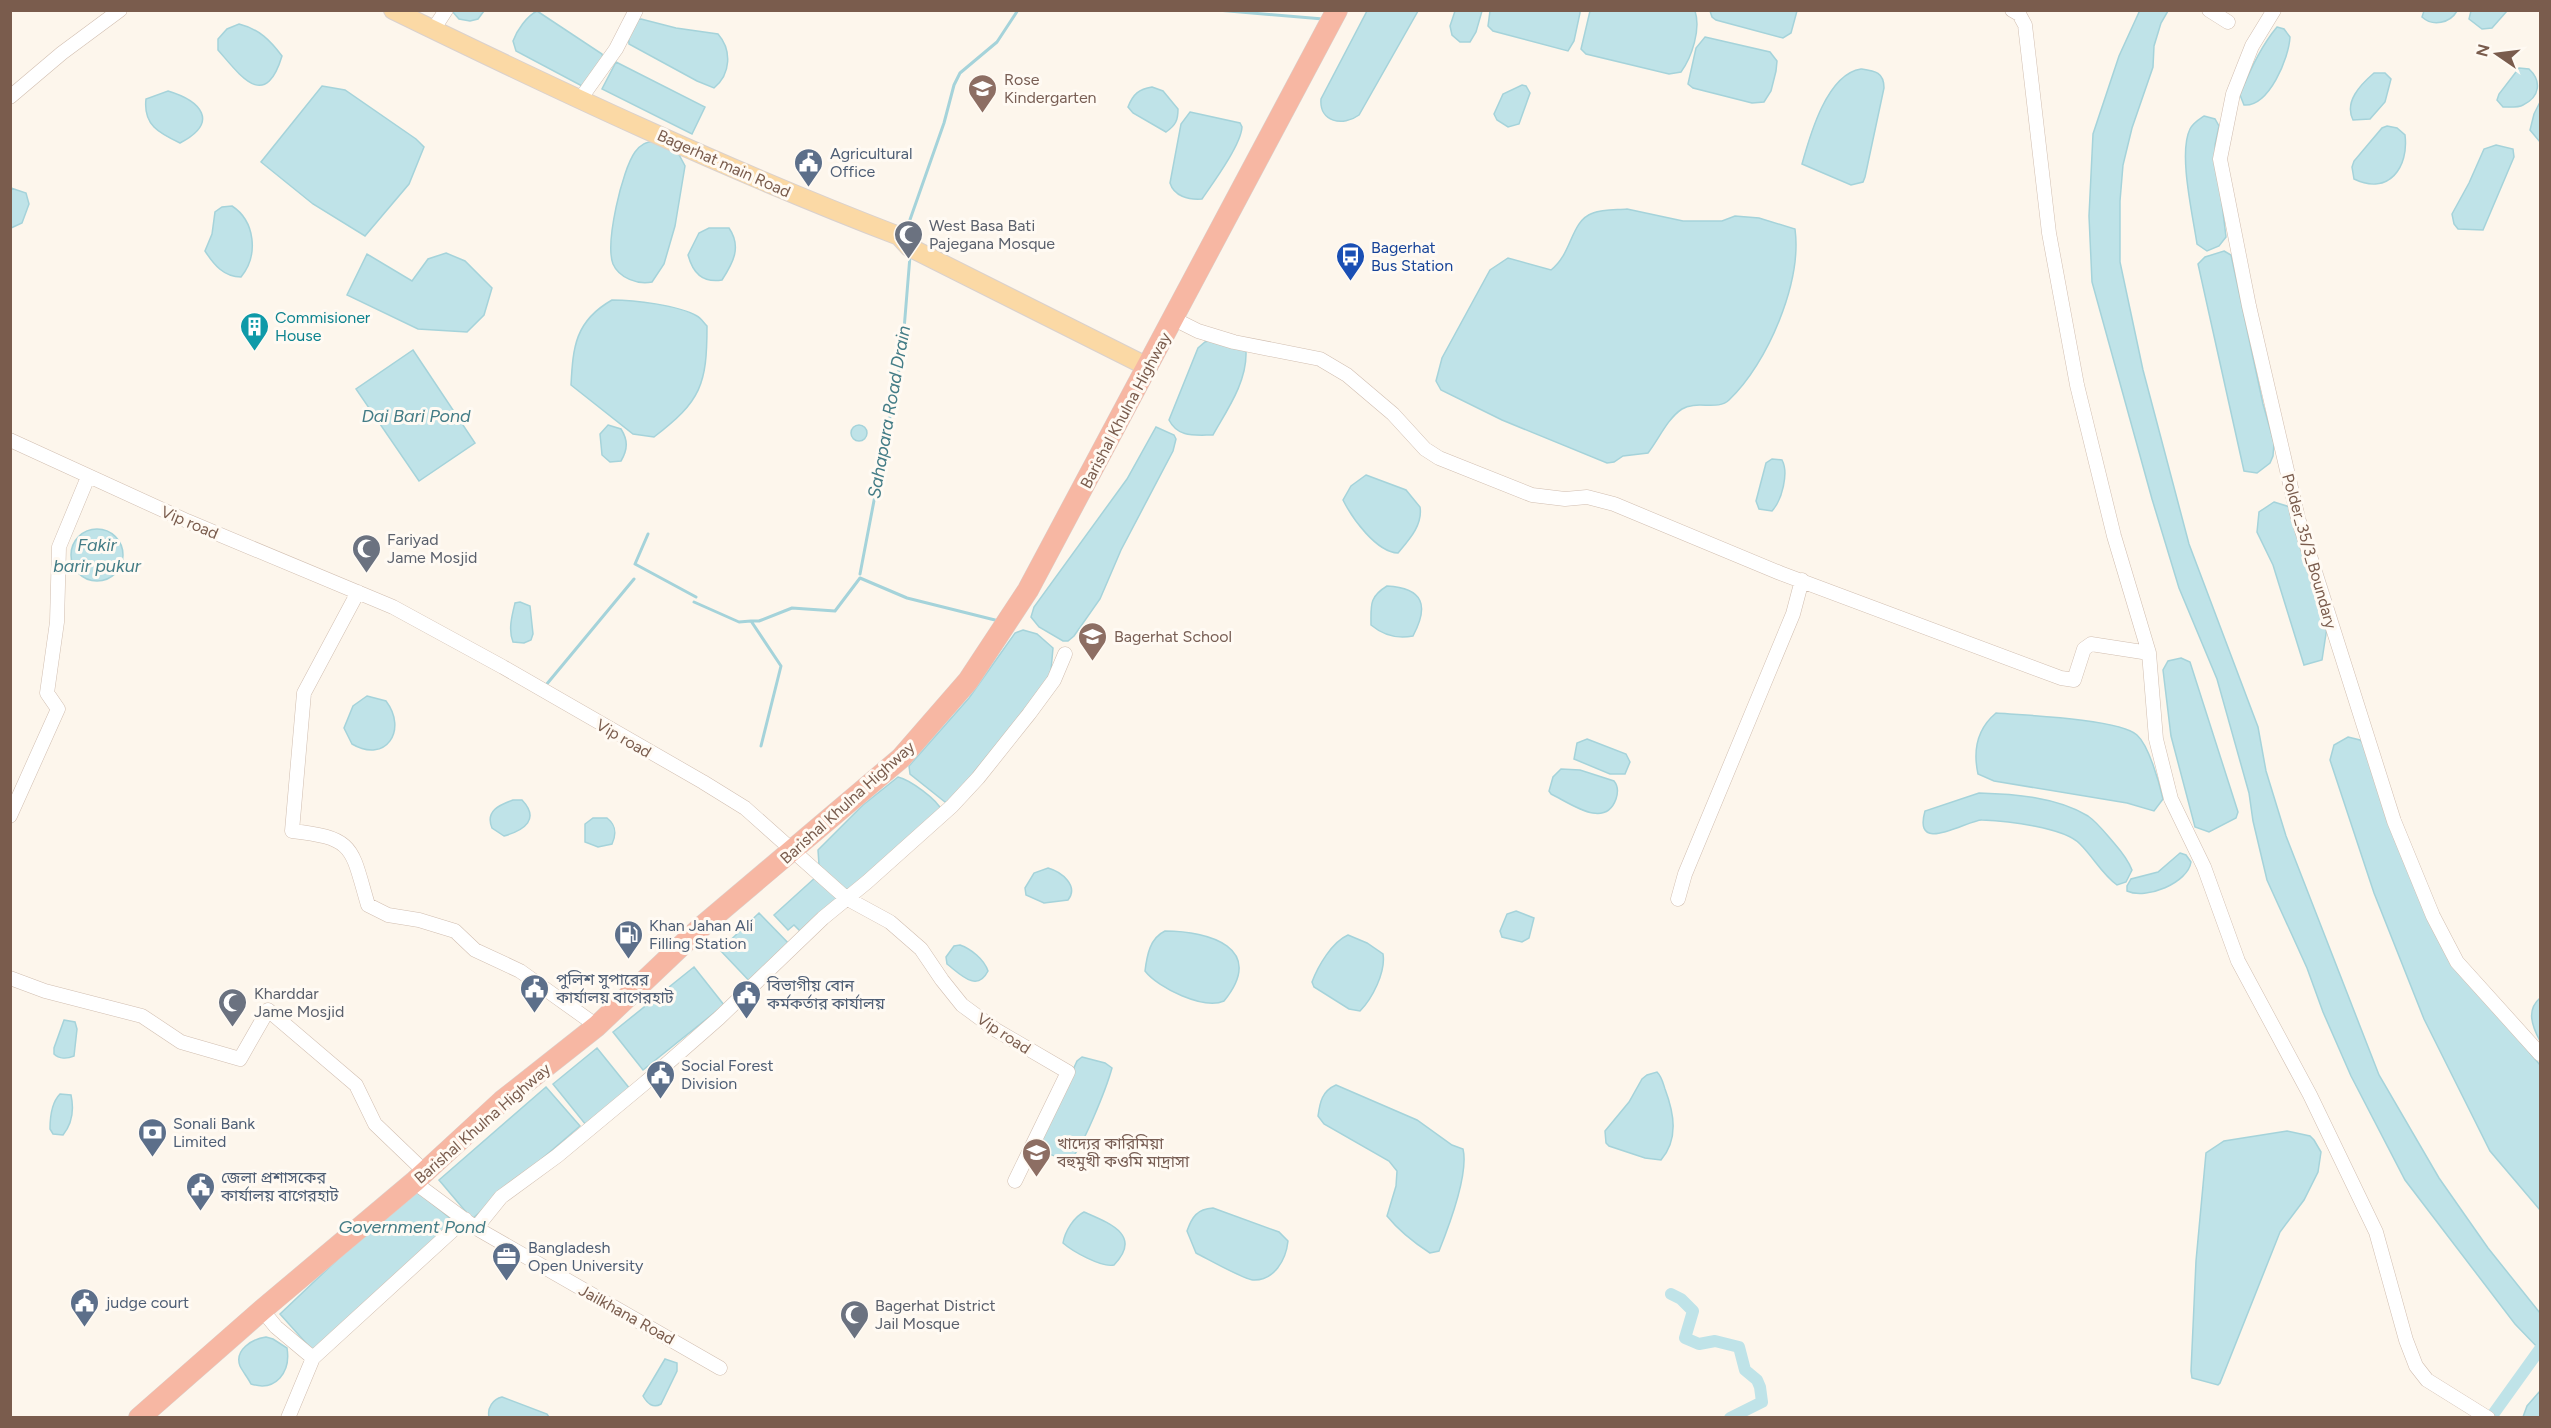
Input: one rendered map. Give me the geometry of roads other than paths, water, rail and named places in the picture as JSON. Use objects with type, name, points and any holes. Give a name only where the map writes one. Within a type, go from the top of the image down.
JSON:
[{"type":"highway","name":"Barishal Khulna Highway","points":[[139,1418],[419,1177],[502,1101],[597,1026],[699,929],[902,758],[968,681],[1028,590],[1337,10]]},
{"type":"main road","name":"Bagerhat main Road","points":[[393,10],[753,176],[899,236],[909,248],[1148,367]]},
{"type":"street","points":[[10,97],[62,53],[120,10]]},
{"type":"street","points":[[433,30],[446,10]]},
{"type":"street","points":[[581,98],[616,49],[636,10]]},
{"type":"street","points":[[2012,10],[2019,14],[2025,25],[2049,233],[2077,386],[2114,536],[2149,653],[2156,739],[2171,799],[2204,867],[2238,961],[2310,1095],[2376,1232],[2406,1340],[2416,1366],[2434,1385],[2488,1418]]},
{"type":"street","points":[[2209,10],[2228,22]]},
{"type":"street","name":"Polder_35/3_Boundary","points":[[2274,10],[2252,46],[2233,94],[2220,159],[2248,306],[2298,518],[2394,821],[2433,916],[2457,962],[2541,1054]]},
{"type":"street","points":[[1174,319],[1198,331],[1234,342],[1320,359],[1347,375],[1394,414],[1425,449],[1439,458],[1532,495],[1565,500],[1587,497],[1614,504],[1802,580],[2069,681],[2076,678],[2082,652],[2088,645],[2149,653]]},
{"type":"street","name":"Vip road","points":[[10,440],[187,521],[393,607],[503,667],[745,808],[846,898],[890,922],[921,949],[962,1005],[996,1030],[1068,1072],[1015,1181]]},
{"type":"street","points":[[10,816],[58,709],[47,693],[57,622],[59,547],[88,477]]},
{"type":"street","points":[[1678,899],[1685,874],[1793,614],[1802,580]]},
{"type":"street","points":[[358,592],[304,693],[292,831],[331,838],[347,846],[355,858],[368,905],[388,915],[419,920],[455,931],[475,950],[520,971],[597,1026]]},
{"type":"street","points":[[288,1418],[315,1357],[501,1197],[557,1156],[646,1082],[719,1018],[798,941],[923,832],[978,778],[1054,680],[1065,654]]},
{"type":"street","name":"Jailkhana Road","points":[[10,978],[45,991],[142,1016],[180,1041],[240,1059],[268,1010],[356,1085],[375,1124],[419,1177],[470,1224],[720,1368]]},
{"type":"street","points":[[262,1310],[276,1327],[315,1357]]},
{"type":"water","points":[[1580,10],[1580,13],[1574,41],[1568,51],[1493,31],[1488,26],[1490,11]]},
{"type":"water","points":[[1797,10],[1791,33],[1783,38],[1716,20],[1710,11]]},
{"type":"water","points":[[2140,10],[2168,11],[2161,23],[2154,46],[2153,67],[2132,128],[2123,165],[2120,201],[2120,262],[2143,370],[2189,544],[2258,727],[2266,771],[2286,836],[2379,1075],[2439,1178],[2488,1248],[2540,1313],[2540,1350],[2515,1324],[2405,1180],[2351,1076],[2307,968],[2267,880],[2249,793],[2217,679],[2179,588],[2152,499],[2092,282],[2089,216],[2093,134],[2119,56]]},
{"type":"water","points":[[2424,10],[2457,11],[2446,21],[2436,23],[2422,17]]},
{"type":"water","points":[[2471,10],[2507,11],[2492,28],[2482,29],[2469,19]]},
{"type":"water","points":[[452,11],[484,11],[478,19],[470,21],[459,19]]},
{"type":"water","points":[[537,11],[602,54],[603,58],[582,86],[516,51],[513,41],[517,32]]},
{"type":"water","points":[[1367,11],[1418,11],[1359,115],[1346,121],[1333,120],[1324,113],[1321,99]]},
{"type":"water","points":[[1455,11],[1482,11],[1476,32],[1470,42],[1460,42],[1452,35],[1450,26]]},
{"type":"water","points":[[1590,11],[1695,11],[1696,34],[1685,66],[1681,72],[1669,74],[1586,54],[1581,49]]},
{"type":"water","points":[[641,19],[676,28],[718,34],[726,47],[728,62],[720,82],[714,88],[697,81],[629,44],[628,30],[635,20]]},
{"type":"water","points":[[239,24],[264,36],[282,56],[275,73],[268,82],[260,85],[243,78],[218,50],[218,39],[227,29]]},
{"type":"water","points":[[2277,27],[2284,29],[2290,37],[2282,68],[2262,98],[2253,104],[2244,105],[2240,95],[2251,68]]},
{"type":"water","points":[[1705,37],[1770,52],[1777,61],[1776,71],[1771,91],[1764,102],[1752,103],[1693,88],[1688,84],[1696,48]]},
{"type":"water","points":[[616,62],[705,107],[692,134],[602,89]]},
{"type":"water","points":[[2519,68],[2529,69],[2533,74],[2537,84],[2536,93],[2529,102],[2521,106],[2503,107],[2497,100],[2499,94]]},
{"type":"water","points":[[1861,69],[1878,73],[1884,83],[1884,88],[1865,177],[1863,182],[1851,185],[1802,164],[1815,123],[1830,94],[1849,73]]},
{"type":"water","points":[[2374,73],[2385,73],[2391,79],[2385,102],[2370,119],[2353,120],[2352,100],[2359,88]]},
{"type":"water","points":[[1522,85],[1526,86],[1530,93],[1519,124],[1508,127],[1497,120],[1494,114],[1503,94]]},
{"type":"water","points":[[322,86],[345,90],[416,139],[424,147],[409,184],[365,236],[313,204],[261,162]]},
{"type":"water","points":[[1152,87],[1163,91],[1178,109],[1176,122],[1166,132],[1133,113],[1128,107],[1137,93]]},
{"type":"water","points":[[168,91],[189,100],[197,106],[201,113],[200,127],[180,143],[159,132],[147,115],[146,99]]},
{"type":"water","points":[[2540,102],[2540,142],[2530,130]]},
{"type":"water","points":[[1190,112],[1240,123],[1242,127],[1232,153],[1202,199],[1192,199],[1178,194],[1170,183],[1181,124]]},
{"type":"water","points":[[2204,116],[2215,119],[2219,126],[2215,145],[2226,237],[2219,246],[2207,251],[2197,244],[2185,153],[2190,129]]},
{"type":"water","points":[[2387,126],[2397,128],[2405,135],[2404,158],[2400,167],[2387,181],[2377,184],[2354,179],[2352,167],[2354,161],[2382,128]]},
{"type":"water","points":[[655,141],[677,151],[685,166],[675,226],[664,264],[652,282],[647,283],[624,277],[616,269],[611,254],[611,240],[620,190],[630,161],[642,145]]},
{"type":"water","points":[[2496,145],[2513,149],[2514,157],[2483,230],[2458,229],[2454,224],[2452,214],[2484,149]]},
{"type":"water","points":[[11,188],[26,193],[29,204],[22,223],[11,228]]},
{"type":"water","points":[[232,206],[246,220],[252,239],[250,259],[241,277],[229,275],[220,269],[205,251],[212,234],[215,212],[222,207]]},
{"type":"water","points":[[1627,209],[1683,221],[1722,221],[1735,216],[1759,218],[1795,229],[1796,250],[1793,273],[1779,320],[1757,365],[1729,400],[1719,405],[1694,405],[1682,409],[1668,424],[1648,453],[1623,456],[1614,462],[1607,463],[1502,420],[1441,390],[1436,381],[1442,358],[1490,270],[1508,258],[1551,270],[1564,255],[1575,230],[1585,217],[1601,211]]},
{"type":"water","points":[[709,228],[729,228],[735,242],[730,267],[722,280],[709,280],[699,275],[688,255],[699,233]]},
{"type":"water","points":[[2224,251],[2231,255],[2263,404],[2274,443],[2270,463],[2257,473],[2244,471],[2198,264],[2205,257]]},
{"type":"water","points":[[446,253],[465,261],[492,288],[484,315],[467,332],[418,329],[347,295],[367,254],[412,281],[428,259]]},
{"type":"water","points":[[612,300],[644,302],[679,309],[698,317],[707,326],[703,378],[698,390],[682,413],[654,437],[633,434],[571,385],[578,336],[590,317]]},
{"type":"water","points":[[1211,340],[1241,347],[1246,352],[1240,385],[1213,435],[1182,433],[1169,420],[1198,348]]},
{"type":"water","name":"Dai Bari Pond","points":[[413,350],[475,443],[419,481],[356,389]]},
{"type":"water","points":[[608,425],[621,429],[625,437],[626,449],[621,461],[610,462],[602,455],[600,434]]},
{"type":"water","points":[[856,425],[862,425],[867,433],[865,439],[856,441],[851,436],[851,430]]},
{"type":"water","points":[[1156,427],[1174,435],[1176,439],[1173,451],[1121,550],[1100,599],[1074,636],[1068,641],[1063,641],[1039,627],[1031,617],[1034,607],[1127,479]]},
{"type":"water","points":[[1772,459],[1782,460],[1785,479],[1776,506],[1772,511],[1759,509],[1756,501],[1766,463]]},
{"type":"water","points":[[1366,475],[1406,490],[1420,507],[1417,526],[1398,553],[1381,547],[1373,541],[1352,516],[1343,500],[1351,486]]},
{"type":"water","points":[[2274,502],[2290,507],[2327,627],[2322,660],[2304,665],[2273,565],[2257,532],[2259,512]]},
{"type":"water","name":"Fakir barir pukur","points":[[97,529],[107,531],[115,537],[121,545],[123,555],[121,565],[115,573],[107,579],[97,581],[87,579],[79,573],[73,565],[71,555],[73,545],[79,537],[87,531]]},
{"type":"water","points":[[1387,586],[1409,590],[1420,600],[1421,616],[1413,636],[1391,635],[1371,625],[1372,602],[1377,594]]},
{"type":"water","points":[[520,602],[530,606],[533,634],[531,640],[524,643],[513,642],[511,633],[515,603]]},
{"type":"water","points":[[1023,630],[1037,634],[1053,648],[1048,680],[951,801],[945,802],[910,774],[909,766],[969,698],[1015,633]]},
{"type":"water","points":[[2181,658],[2190,662],[2238,812],[2236,818],[2209,832],[2195,827],[2171,736],[2163,670],[2168,661]]},
{"type":"water","points":[[367,696],[386,701],[395,723],[390,741],[384,747],[375,750],[364,749],[352,744],[344,728],[353,706]]},
{"type":"water","points":[[1996,713],[2112,725],[2137,735],[2146,747],[2163,799],[2154,811],[2127,803],[1994,781],[1978,774],[1976,749],[1978,741],[1984,726]]},
{"type":"water","points":[[2348,737],[2363,743],[2389,817],[2470,981],[2540,1065],[2540,1210],[2490,1151],[2424,1019],[2374,893],[2330,760],[2334,745]]},
{"type":"water","points":[[1587,739],[1626,754],[1630,762],[1625,774],[1610,774],[1574,759],[1577,743]]},
{"type":"water","points":[[1561,769],[1580,770],[1614,781],[1618,792],[1611,808],[1604,813],[1586,812],[1551,794],[1549,791],[1553,777]]},
{"type":"water","points":[[898,777],[923,791],[935,801],[942,811],[853,890],[844,889],[819,865],[818,850],[863,805]]},
{"type":"water","points":[[1979,793],[2049,801],[2088,816],[2105,832],[2128,863],[2132,870],[2126,882],[2117,885],[2080,844],[2072,838],[2048,829],[1982,820],[1944,832],[1934,834],[1927,832],[1923,825],[1925,811]]},
{"type":"water","points":[[513,800],[522,800],[530,813],[530,818],[524,827],[504,836],[492,828],[490,817],[498,807]]},
{"type":"water","points":[[593,818],[607,818],[612,823],[615,836],[612,844],[598,847],[585,842],[585,824]]},
{"type":"water","points":[[2180,853],[2186,855],[2191,862],[2188,870],[2174,883],[2145,893],[2127,891],[2131,879],[2158,872]]},
{"type":"water","points":[[1048,868],[1067,880],[1071,890],[1068,900],[1044,903],[1026,895],[1025,888],[1034,873]]},
{"type":"water","points":[[817,876],[838,900],[802,933],[794,925],[788,930],[774,915]]},
{"type":"water","points":[[1516,911],[1534,918],[1529,938],[1522,942],[1502,937],[1500,931],[1507,914]]},
{"type":"water","points":[[759,913],[795,950],[756,988],[720,950]]},
{"type":"water","points":[[1165,931],[1199,934],[1214,939],[1227,946],[1236,956],[1239,968],[1236,983],[1224,1001],[1205,1002],[1182,996],[1151,978],[1145,971],[1148,953],[1153,943]]},
{"type":"water","points":[[1348,935],[1367,943],[1383,954],[1382,969],[1377,985],[1360,1011],[1349,1009],[1314,987],[1312,982],[1326,955],[1336,943]]},
{"type":"water","points":[[960,945],[977,955],[986,967],[988,971],[979,981],[968,980],[947,964],[946,957],[954,946]]},
{"type":"water","points":[[694,967],[724,1005],[643,1070],[613,1032]]},
{"type":"water","points":[[2540,998],[2540,1041],[2533,1024],[2532,1013]]},
{"type":"water","points":[[64,1020],[75,1022],[77,1029],[74,1056],[66,1058],[54,1054]]},
{"type":"water","points":[[597,1048],[630,1089],[586,1125],[553,1084]]},
{"type":"water","points":[[1082,1057],[1105,1063],[1112,1068],[1087,1132],[1069,1161],[1046,1153],[1041,1141],[1077,1061]]},
{"type":"water","points":[[1657,1072],[1663,1082],[1672,1116],[1673,1135],[1667,1152],[1661,1160],[1645,1158],[1609,1146],[1606,1143],[1605,1131],[1629,1102],[1642,1079]]},
{"type":"water","points":[[1336,1085],[1417,1120],[1452,1145],[1463,1149],[1461,1186],[1439,1251],[1430,1253],[1424,1249],[1401,1231],[1387,1216],[1396,1186],[1397,1171],[1389,1161],[1324,1124],[1318,1116],[1322,1098],[1331,1087]]},
{"type":"water","name":"Government Pond","points":[[546,1087],[580,1126],[472,1219],[439,1180]]},
{"type":"water","points":[[60,1094],[71,1095],[72,1106],[72,1116],[63,1135],[53,1134],[50,1129],[52,1110]]},
{"type":"water","points":[[2287,1131],[2310,1136],[2314,1140],[2321,1152],[2318,1172],[2304,1200],[2280,1232],[2220,1383],[2218,1385],[2192,1378],[2196,1261],[2206,1153],[2224,1141]]},
{"type":"water","name":"Government Pond","points":[[413,1188],[456,1223],[315,1353],[280,1314]]},
{"type":"water","points":[[1213,1208],[1279,1232],[1288,1241],[1282,1262],[1273,1273],[1260,1279],[1248,1279],[1196,1253],[1187,1231],[1196,1215],[1203,1210]]},
{"type":"water","points":[[1084,1212],[1112,1226],[1124,1238],[1125,1246],[1122,1255],[1114,1265],[1095,1261],[1063,1243],[1070,1225]]},
{"type":"water","points":[[266,1337],[287,1348],[288,1357],[287,1365],[280,1378],[268,1385],[260,1386],[251,1384],[239,1360],[246,1346]]},
{"type":"water","points":[[665,1359],[677,1363],[677,1371],[661,1404],[653,1406],[643,1396]]},
{"type":"water","points":[[2540,1391],[2540,1417],[2523,1417],[2527,1406]]},
{"type":"water","points":[[502,1397],[547,1414],[549,1417],[489,1417],[491,1404]]},
{"type":"waterway","points":[[906,231],[960,73],[997,42],[1018,10]]},
{"type":"waterway","points":[[1217,10],[1323,19]]},
{"type":"waterway","name":"Sahapara Road Drain","points":[[860,574],[902,354],[910,256]]},
{"type":"waterway","name":"Sahapara Road Drain","points":[[648,534],[635,564],[696,597]]},
{"type":"waterway","name":"Sahapara Road Drain","points":[[761,746],[781,666],[751,621],[759,621],[792,608],[835,611],[860,578],[907,598],[999,621]]},
{"type":"waterway","name":"Sahapara Road Drain","points":[[546,685],[634,579]]},
{"type":"waterway","name":"Sahapara Road Drain","points":[[694,602],[739,622],[751,621]]},
{"type":"waterway","points":[[1671,1294],[1681,1299],[1693,1311],[1685,1338],[1699,1344],[1715,1341],[1739,1347],[1745,1370],[1757,1380],[1762,1402],[1730,1418]]},
{"type":"waterway","points":[[2494,1413],[2540,1349]]},
{"type":"place","name":"Rose Kindergarten","points":[[983,114]]},
{"type":"place","name":"Agricultural Office","points":[[809,188]]},
{"type":"place","name":"West Basa Bati Pajegana Mosque","points":[[908,260]]},
{"type":"place","name":"Bagerhat Bus Station","points":[[1350,282]]},
{"type":"place","name":"Commisioner House","points":[[254,352]]},
{"type":"place","name":"Fariyad Jame Mosjid","points":[[366,574]]},
{"type":"place","name":"Bagerhat School","points":[[1093,662]]},
{"type":"place","name":"Khan Jahan Ali Filling Station","points":[[628,960]]},
{"type":"place","name":"পুলিশ সুপারের কার্যালয় বাগেরহাট","points":[[535,1014]]},
{"type":"place","name":"বিভাগীয় বোন কর্মকর্তার কার্যালয়","points":[[746,1020]]},
{"type":"place","name":"Kharddar Jame Mosjid","points":[[233,1028]]},
{"type":"place","name":"Social Forest Division","points":[[660,1100]]},
{"type":"place","name":"Sonali Bank Limited","points":[[152,1158]]},
{"type":"place","name":"খাদ্যের কারিমিয়া বহুমুখী কওমি মাদ্রাসা","points":[[1036,1178]]},
{"type":"place","name":"জেলা প্রশাসকের কার্যালয় বাগেরহাট","points":[[200,1212]]},
{"type":"place","name":"Bangladesh Open University","points":[[507,1282]]},
{"type":"place","name":"judge court","points":[[85,1328]]},
{"type":"place","name":"Bagerhat District Jail Mosque","points":[[854,1340]]}]
